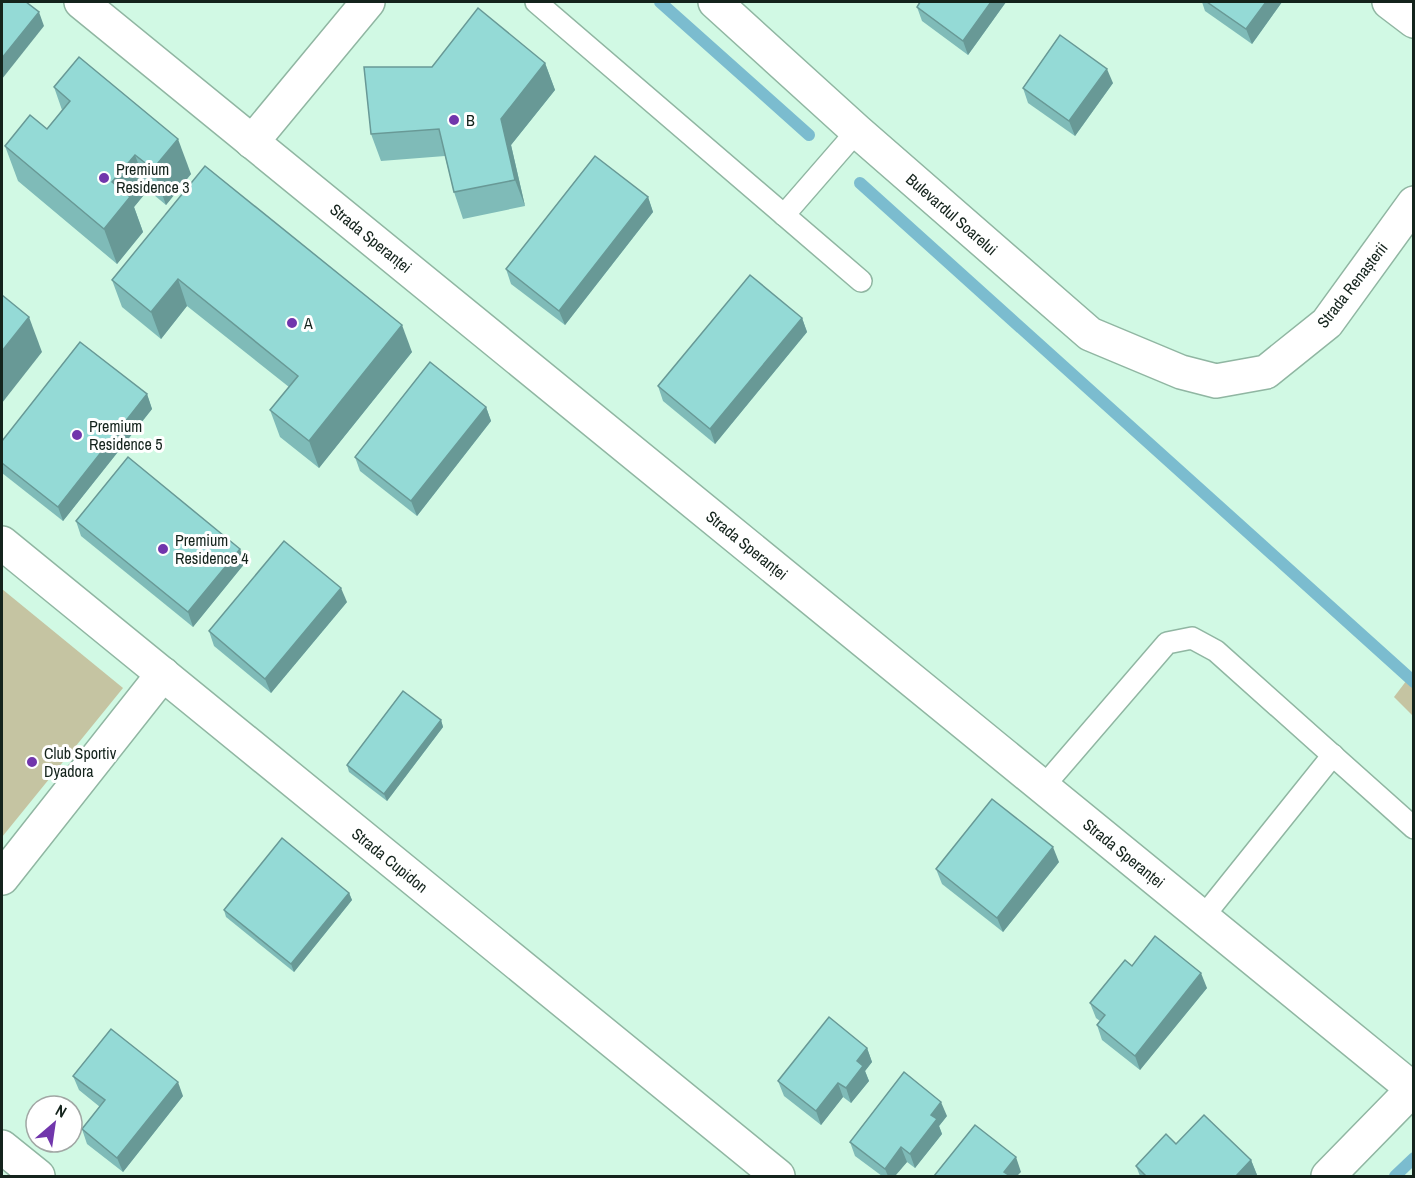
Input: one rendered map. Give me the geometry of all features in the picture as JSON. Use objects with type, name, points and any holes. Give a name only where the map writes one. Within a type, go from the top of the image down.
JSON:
[{"type":"street","name":"Strada Speranței","points":[[81,2],[1413,1089]]},
{"type":"street","points":[[252,142],[368,2]]},
{"type":"street","name":"Bulevardul Soarelui","points":[[715,2],[856,131],[1090,334],[1181,372],[1216,381]]},
{"type":"street","points":[[1389,2],[1413,21]]},
{"type":"street","name":"Strada Renașterii","points":[[1216,381],[1266,372],[1327,322],[1413,202]]},
{"type":"street","name":"Strada Cupidon","points":[[2,543],[778,1176]]},
{"type":"street","points":[[2,878],[163,674]]},
{"type":"street","points":[[1328,1176],[1413,1089]]},
{"type":"street","points":[[2,1147],[38,1176]]},
{"type":"lane","points":[[536,2],[861,281]]},
{"type":"lane","points":[[784,215],[856,131]]},
{"type":"lane","points":[[1043,787],[1167,643],[1192,638],[1216,651],[1413,828]]},
{"type":"lane","points":[[1203,917],[1333,755]]},
{"type":"green space","name":"Club Sportiv Dyadora","points":[[2,589],[123,688],[2,837]]},
{"type":"green space","points":[[1413,672],[1413,716],[1394,697]]},
{"type":"building","points":[[2,2],[26,2],[39,12],[2,58]]},
{"type":"building","points":[[920,2],[991,2],[963,41],[917,7]]},
{"type":"building","points":[[1207,2],[1266,2],[1246,29]]},
{"type":"building","name":"B","points":[[478,8],[545,63],[501,119],[515,180],[454,192],[439,129],[371,134],[364,67],[432,67]]},
{"type":"building","points":[[1060,35],[1107,69],[1069,121],[1023,88]]},
{"type":"building","points":[[79,57],[178,139],[153,169],[135,155],[112,182],[130,197],[104,229],[5,146],[30,115],[47,129],[70,101],[54,87]]},
{"type":"building","points":[[595,156],[648,197],[559,311],[506,269]]},
{"type":"building","name":"A","points":[[205,166],[402,325],[309,441],[270,410],[298,376],[178,279],[151,312],[112,280]]},
{"type":"building","points":[[750,275],[802,318],[710,429],[658,386]]},
{"type":"building","points":[[2,295],[29,317],[2,351]]},
{"type":"building","name":"Premium Residence 5","points":[[80,342],[147,394],[58,507],[2,463],[2,441]]},
{"type":"building","points":[[430,362],[486,407],[411,501],[355,457]]},
{"type":"building","name":"Premium Residence 4","points":[[128,457],[240,549],[188,612],[76,521]]},
{"type":"building","points":[[284,541],[341,588],[265,679],[209,631]]},
{"type":"building","points":[[403,691],[441,720],[384,794],[347,765]]},
{"type":"building","points":[[992,799],[1053,847],[997,918],[936,869]]},
{"type":"building","points":[[282,838],[349,893],[291,964],[224,910]]},
{"type":"building","points":[[1155,936],[1201,973],[1135,1056],[1097,1025],[1105,1015],[1090,1003],[1125,960],[1132,966]]},
{"type":"building","points":[[829,1017],[867,1048],[857,1061],[863,1066],[846,1088],[838,1083],[816,1111],[778,1081]]},
{"type":"building","points":[[111,1029],[178,1082],[117,1158],[84,1131],[84,1126],[105,1100],[73,1076]]},
{"type":"building","points":[[904,1072],[941,1102],[931,1115],[937,1119],[910,1154],[901,1147],[885,1169],[850,1142]]},
{"type":"building","points":[[1204,1115],[1251,1160],[1236,1176],[1146,1176],[1136,1166],[1166,1134],[1176,1144]]},
{"type":"building","points":[[975,1125],[1016,1157],[1004,1172],[1010,1176],[934,1176]]},
{"type":"waterway","points":[[660,2],[809,135]]},
{"type":"waterway","points":[[860,183],[1414,682]]},
{"type":"waterway","points":[[1395,1176],[1414,1158]]},
{"type":"place","name":"B","points":[[454,120]]},
{"type":"place","name":"Premium Residence 3","points":[[104,178]]},
{"type":"place","name":"A","points":[[292,323]]},
{"type":"place","name":"Premium Residence 5","points":[[77,435]]},
{"type":"place","name":"Premium Residence 4","points":[[163,549]]},
{"type":"place","name":"Club Sportiv Dyadora","points":[[32,762]]}]
